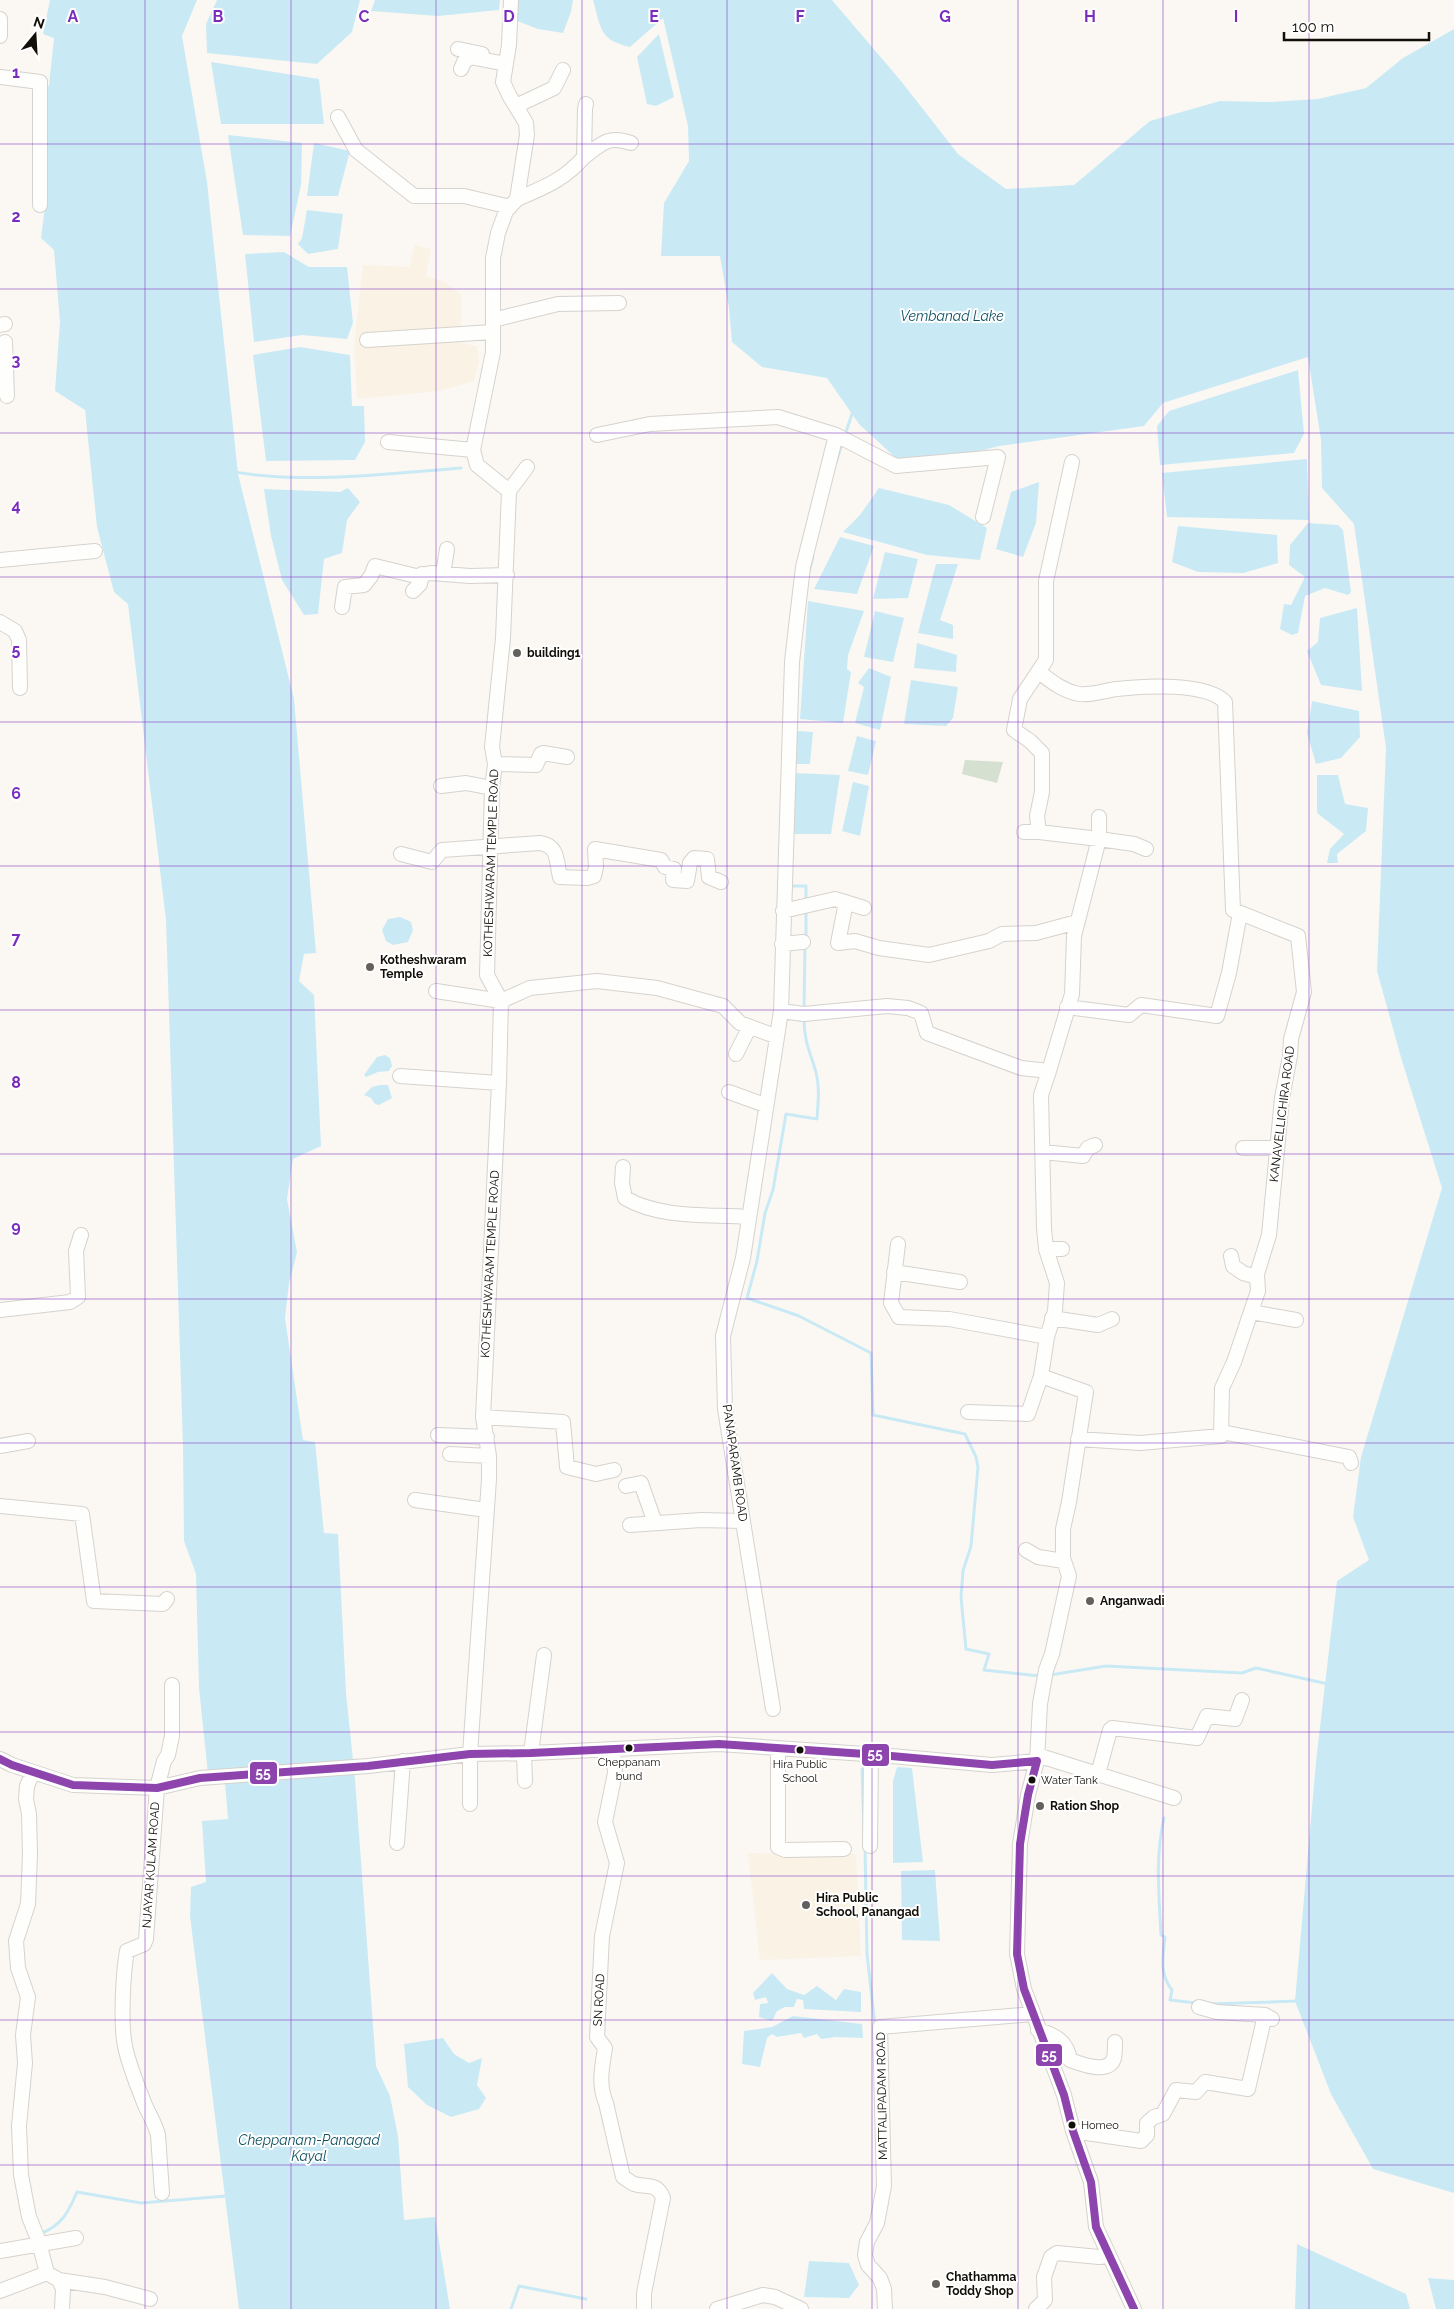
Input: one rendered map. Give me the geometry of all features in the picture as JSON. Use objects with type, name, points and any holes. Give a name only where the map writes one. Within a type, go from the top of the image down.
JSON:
[{"type":"street","points":[[510,0],[503,82],[526,123],[528,135],[514,203]]},
{"type":"street","points":[[0,19],[0,36]]},
{"type":"street","points":[[458,49],[506,62]]},
{"type":"street","points":[[461,68],[464,62],[470,58],[506,62]]},
{"type":"street","points":[[516,106],[554,88],[563,70]]},
{"type":"street","points":[[0,77],[35,77],[40,206]]},
{"type":"street","points":[[584,157],[584,109],[586,104]]},
{"type":"street","points":[[338,117],[356,150],[414,196],[464,196],[514,203]]},
{"type":"street","points":[[527,467],[509,490],[477,466],[473,450],[493,352],[493,258],[498,233],[506,211],[514,203],[563,177],[606,140],[620,139],[632,143]]},
{"type":"street","points":[[367,340],[493,326],[558,304],[619,303]]},
{"type":"street","points":[[5,342],[8,396]]},
{"type":"street","points":[[597,436],[650,424],[778,417],[836,436],[896,466],[998,457],[983,517]]},
{"type":"street","name":"PANAPARAMB ROAD","points":[[773,1709],[725,1409],[724,1336],[743,1258],[780,1010],[792,662],[803,566],[836,436]]},
{"type":"street","points":[[388,442],[473,450]]},
{"type":"street","points":[[1039,832],[1037,816],[1042,792],[1042,753],[1030,741],[1014,730],[1020,698],[1046,660],[1046,581],[1072,462]]},
{"type":"street","name":"KOTHESHWARAM TEMPLE ROAD","points":[[470,1804],[470,1754],[489,1456],[482,1417],[499,1084],[501,1001],[487,975],[492,788],[495,764],[492,748],[503,638],[509,490]]},
{"type":"street","points":[[442,574],[447,549]]},
{"type":"street","points":[[0,560],[95,551]]},
{"type":"street","points":[[342,607],[345,587],[364,586],[372,576],[374,566],[416,576],[422,574],[507,575]]},
{"type":"street","points":[[413,591],[420,584],[422,574]]},
{"type":"street","points":[[0,622],[15,631],[19,640],[20,688]]},
{"type":"street","points":[[1039,672],[1057,686],[1081,694],[1120,689],[1185,688],[1219,695],[1226,702],[1233,910],[1240,914],[1229,973],[1216,1016],[1140,1005],[1130,1015],[1067,1006]]},
{"type":"street","points":[[495,764],[536,765],[540,754],[543,753],[566,757]]},
{"type":"street","points":[[441,786],[466,783],[492,788]]},
{"type":"street","points":[[968,1412],[1028,1414],[1041,1376],[1047,1337],[1055,1311],[1057,1283],[1046,1249],[1041,1095],[1072,994],[1074,936],[1099,839],[1099,817]]},
{"type":"street","points":[[1024,832],[1099,839],[1134,844],[1146,849]]},
{"type":"street","points":[[401,854],[432,862],[442,850],[528,843],[548,844],[554,850],[560,878],[594,876],[596,867],[595,849],[661,860],[664,867],[674,870],[673,880],[687,881],[690,863],[694,858],[706,859],[709,877],[721,882]]},
{"type":"street","points":[[783,911],[835,899],[864,908]]},
{"type":"street","points":[[846,902],[838,943],[855,941],[879,948],[929,955],[989,941],[1002,934],[1036,933],[1077,922]]},
{"type":"street","name":"KANAVELLICHIRA ROAD","points":[[1222,1432],[1222,1388],[1234,1362],[1258,1291],[1257,1277],[1269,1235],[1276,1148],[1291,1039],[1304,992],[1298,936],[1240,914]]},
{"type":"street","points":[[782,944],[803,942]]},
{"type":"street","points":[[436,991],[501,1001],[530,988],[597,981],[657,988],[723,1006],[740,1023],[749,1028],[775,1036]]},
{"type":"street","points":[[780,1010],[804,1014],[887,1006],[908,1008],[922,1013],[927,1033],[1020,1068],[1049,1070]]},
{"type":"street","points":[[736,1054],[749,1028]]},
{"type":"street","points":[[400,1076],[499,1084]]},
{"type":"street","points":[[729,1092],[765,1105]]},
{"type":"street","points":[[1043,1152],[1083,1156],[1088,1148],[1095,1145]]},
{"type":"street","points":[[1243,1148],[1276,1148]]},
{"type":"street","points":[[623,1167],[622,1183],[625,1198],[639,1206],[659,1212],[749,1217]]},
{"type":"street","points":[[0,1310],[70,1302],[78,1297],[76,1250],[81,1235]]},
{"type":"street","points":[[898,1244],[891,1303],[899,1317],[949,1319],[1047,1337]]},
{"type":"street","points":[[1046,1249],[1062,1249]]},
{"type":"street","points":[[1231,1256],[1233,1266],[1243,1273],[1257,1277]]},
{"type":"street","points":[[894,1272],[960,1282]]},
{"type":"street","points":[[1251,1312],[1296,1320]]},
{"type":"street","points":[[1052,1318],[1098,1325],[1112,1319]]},
{"type":"street","points":[[1041,1376],[1086,1392],[1063,1529],[1064,1561],[1069,1576],[1052,1654],[1046,1670],[1040,1704],[1037,1758],[1028,1795],[1020,1844],[1016,1929],[1017,1954],[1024,1989],[1064,2095],[1073,2131],[1091,2182],[1096,2227],[1134,2309]]},
{"type":"street","points":[[482,1417],[563,1422],[567,1468],[596,1474],[614,1470]]},
{"type":"street","points":[[1078,1439],[1140,1443],[1222,1436],[1222,1432],[1349,1458],[1351,1463]]},
{"type":"street","points":[[438,1434],[486,1437]]},
{"type":"street","points":[[0,1446],[28,1441]]},
{"type":"street","points":[[450,1454],[489,1456]]},
{"type":"street","points":[[626,1486],[641,1483],[655,1522]]},
{"type":"street","points":[[415,1500],[486,1510]]},
{"type":"street","points":[[0,1506],[82,1514],[94,1601],[163,1604],[167,1599]]},
{"type":"street","points":[[630,1525],[701,1520],[743,1521]]},
{"type":"street","points":[[1026,1550],[1038,1557],[1064,1561]]},
{"type":"street","points":[[525,1781],[544,1655]]},
{"type":"street","points":[[157,1788],[172,1736],[172,1685]]},
{"type":"street","points":[[1098,1774],[1112,1728],[1197,1738],[1207,1716],[1235,1719],[1242,1700]]},
{"type":"street","points":[[0,1759],[32,1772],[73,1785],[157,1788],[200,1778],[368,1766],[470,1754],[528,1754],[719,1744],[872,1754],[992,1765],[1037,1758],[1098,1774],[1174,1798]]},
{"type":"street","points":[[778,1748],[778,1847],[785,1850],[844,1849]]},
{"type":"street","name":"SN ROAD","points":[[613,1750],[615,1773],[605,1822],[617,1863],[602,1936],[598,2036],[609,2060],[600,2075],[602,2094],[620,2154],[623,2177],[634,2184],[650,2185],[660,2191],[663,2198],[645,2286],[644,2308]]},
{"type":"street","points":[[870,1846],[872,1754]]},
{"type":"street","points":[[397,1843],[403,1761]]},
{"type":"street","points":[[32,1772],[27,1786],[26,1799],[29,1814],[30,1854],[28,1904],[16,1941],[18,1968],[28,1997],[24,2035],[25,2063],[19,2126],[21,2174],[29,2217],[53,2276],[63,2289],[62,2309]]},
{"type":"street","name":"NJAYAR KULAM ROAD","points":[[157,1788],[146,1940],[144,1944],[127,1951],[125,1964],[124,2040],[143,2102],[156,2126],[162,2193]]},
{"type":"street","points":[[1073,2131],[1142,2141],[1147,2135],[1148,2123],[1154,2117],[1163,2114],[1176,2090],[1196,2092],[1205,2082],[1248,2089],[1269,2017],[1217,2012],[1200,2007]]},
{"type":"street","name":"MATTALIPADAM ROAD","points":[[885,2309],[884,2289],[880,2278],[868,2264],[865,2255],[867,2242],[877,2223],[884,2186],[880,2027],[1033,2014]]},
{"type":"street","points":[[1038,2030],[1055,2034],[1069,2050],[1070,2060],[1087,2066],[1104,2067],[1110,2064],[1114,2059],[1115,2042]]},
{"type":"street","points":[[0,2251],[38,2238],[76,2238]]},
{"type":"street","points":[[1036,2309],[1045,2300],[1044,2277],[1051,2257],[1057,2253],[1099,2257],[1109,2256]]},
{"type":"street","points":[[0,2291],[53,2276],[150,2299]]},
{"type":"street","points":[[717,2309],[763,2295],[775,2297],[801,2309]]},
{"type":"shaded area","points":[[414,245],[431,249],[426,276],[443,281],[461,294],[461,343],[477,346],[479,362],[474,381],[440,391],[357,399],[354,344],[363,265],[410,267]]},
{"type":"shaded area","name":"Hira Public School, Panangad","points":[[748,1853],[856,1854],[861,1956],[760,1960]]},
{"type":"green space","points":[[965,760],[1003,762],[997,783],[962,774]]},
{"type":"water","name":"Cheppanam-Panagad Kayal","points":[[50,0],[197,0],[182,36],[207,182],[238,474],[294,699],[316,953],[304,954],[299,981],[314,995],[321,1146],[293,1159],[287,1199],[297,1252],[289,1284],[285,1318],[303,1440],[315,1442],[324,1533],[338,1534],[346,1693],[355,1779],[376,2066],[390,2096],[398,2136],[404,2220],[435,2217],[450,2309],[239,2309],[190,1916],[191,1887],[206,1882],[202,1821],[228,1819],[225,1783],[209,1784],[199,1688],[196,1574],[184,1541],[183,1446],[166,920],[128,604],[114,592],[97,527],[85,410],[55,391],[60,322],[54,250],[41,238],[45,206],[41,99],[49,85],[54,38],[43,34]]},
{"type":"water","points":[[217,0],[360,0],[352,32],[317,64],[207,53],[206,24]]},
{"type":"water","points":[[375,0],[500,0],[499,10],[438,16],[371,11]]},
{"type":"water","points":[[518,0],[573,0],[571,12],[563,33],[538,29],[517,21]]},
{"type":"water","name":"Vembanad Lake","points":[[593,0],[832,0],[901,81],[958,154],[1006,189],[1074,185],[1150,121],[1220,101],[1268,102],[1318,99],[1366,88],[1403,58],[1454,29],[1454,2193],[1373,2169],[1331,2094],[1295,2001],[1316,1762],[1337,1581],[1369,1560],[1353,1517],[1361,1457],[1442,1188],[1402,1061],[1377,971],[1386,748],[1354,524],[1322,488],[1321,440],[1308,357],[1163,403],[1144,426],[999,446],[953,458],[899,461],[859,424],[827,378],[762,367],[732,342],[729,308],[720,256],[661,256],[664,203],[689,161],[688,126],[663,18],[630,47],[612,41],[603,31]]},
{"type":"water","points":[[659,34],[674,97],[656,106],[647,104],[637,57]]},
{"type":"water","points":[[211,62],[319,79],[324,124],[221,124]]},
{"type":"water","points":[[228,135],[302,143],[301,185],[290,236],[243,235]]},
{"type":"water","points":[[314,143],[350,151],[338,196],[307,196]]},
{"type":"water","points":[[307,210],[343,214],[338,249],[308,254],[298,244],[302,238]]},
{"type":"water","points":[[284,252],[309,267],[347,267],[353,323],[347,339],[302,335],[254,342],[245,254]]},
{"type":"water","points":[[300,347],[350,355],[352,406],[364,406],[365,442],[355,460],[266,461],[253,355]]},
{"type":"water","points":[[1298,370],[1304,434],[1294,453],[1160,465],[1157,426],[1169,411]]},
{"type":"water","points":[[1307,459],[1309,520],[1167,517],[1162,473]]},
{"type":"water","points":[[1039,482],[1036,523],[1023,557],[996,549],[1011,492]]},
{"type":"water","points":[[348,488],[360,502],[347,520],[342,553],[324,559],[318,614],[304,615],[282,580],[271,536],[264,489],[340,492]]},
{"type":"water","points":[[879,488],[949,505],[987,528],[980,560],[927,555],[843,532],[860,515]]},
{"type":"water","points":[[1308,523],[1338,525],[1343,530],[1351,592],[1348,595],[1325,588],[1305,596],[1298,633],[1292,635],[1280,629],[1284,604],[1291,605],[1305,577],[1289,565],[1290,545]]},
{"type":"water","points":[[1178,526],[1277,535],[1278,563],[1243,573],[1198,572],[1172,562]]},
{"type":"water","points":[[840,537],[874,546],[857,594],[814,589]]},
{"type":"water","points":[[885,552],[918,559],[908,598],[873,599]]},
{"type":"water","points":[[936,564],[958,564],[940,620],[953,625],[953,639],[918,633]]},
{"type":"water","points":[[808,601],[864,611],[848,655],[847,669],[851,672],[843,723],[800,719]]},
{"type":"water","points":[[1357,608],[1362,691],[1321,685],[1307,651],[1318,642],[1320,618]]},
{"type":"water","points":[[875,611],[904,618],[893,662],[864,657]]},
{"type":"water","points":[[917,643],[957,655],[956,672],[914,668]]},
{"type":"water","points":[[869,668],[891,677],[880,730],[855,723],[864,687],[858,683]]},
{"type":"water","points":[[911,680],[958,687],[953,718],[946,726],[904,724]]},
{"type":"water","points":[[1312,701],[1359,711],[1360,737],[1341,758],[1316,764],[1307,733]]},
{"type":"water","points":[[797,731],[813,732],[810,764],[795,764]]},
{"type":"water","points":[[857,736],[876,741],[868,775],[848,771]]},
{"type":"water","points":[[794,773],[840,775],[831,834],[794,834]]},
{"type":"water","points":[[1317,775],[1338,775],[1345,804],[1368,808],[1366,831],[1337,854],[1338,863],[1327,863],[1330,849],[1344,834],[1317,813]]},
{"type":"water","points":[[853,782],[869,786],[860,836],[842,831]]},
{"type":"water","points":[[400,917],[411,922],[413,930],[408,942],[393,945],[386,941],[382,930],[388,919]]},
{"type":"water","points":[[385,1055],[390,1058],[392,1066],[389,1071],[378,1072],[366,1077],[364,1075],[377,1057]]},
{"type":"water","points":[[388,1085],[392,1098],[379,1105],[364,1095],[372,1087]]},
{"type":"water","points":[[897,1767],[912,1768],[923,1862],[893,1863],[893,1781]]},
{"type":"water","points":[[935,1870],[940,1941],[902,1940],[901,1871]]},
{"type":"water","points":[[772,1973],[787,1989],[804,1995],[817,1986],[836,2000],[844,1989],[861,1992],[861,2012],[804,2009],[803,2000],[797,1999],[794,2007],[785,2007],[777,2011],[772,2021],[759,2017],[760,2004],[768,2003],[766,1997],[755,2000],[753,1993]]},
{"type":"water","points":[[793,2016],[862,2024],[863,2038],[836,2037],[821,2039],[817,2034],[804,2038],[801,2033],[777,2037],[772,2034],[767,2038],[760,2067],[742,2064],[744,2031],[772,2027]]},
{"type":"water","points":[[443,2038],[454,2054],[469,2063],[482,2058],[477,2085],[486,2098],[479,2109],[451,2117],[427,2105],[408,2087],[404,2044]]},
{"type":"water","points":[[1297,2244],[1406,2294],[1410,2309],[1295,2309]]},
{"type":"water","points":[[809,2261],[849,2263],[859,2285],[849,2298],[804,2297]]},
{"type":"water","points":[[1428,2278],[1454,2280],[1454,2309],[1436,2309]]},
{"type":"waterway","points":[[845,435],[852,414]]},
{"type":"waterway","points":[[836,463],[842,443]]},
{"type":"waterway","points":[[234,472],[262,476],[319,478],[461,468]]},
{"type":"waterway","points":[[809,572],[813,557]]},
{"type":"waterway","points":[[789,886],[806,886],[806,903]]},
{"type":"waterway","points":[[806,909],[806,938]]},
{"type":"waterway","points":[[804,1010],[805,944]]},
{"type":"waterway","points":[[804,1019],[806,1040],[817,1078],[817,1119],[786,1114],[773,1190],[765,1213],[757,1261],[747,1298],[799,1316],[871,1353],[873,1415],[965,1434],[976,1457],[978,1467],[971,1546],[963,1571],[961,1597],[966,1649],[989,1654],[984,1670],[1040,1676]]},
{"type":"waterway","points":[[1050,1675],[1106,1666],[1242,1673],[1256,1668],[1328,1684]]},
{"type":"waterway","points":[[862,1769],[864,1831]]},
{"type":"waterway","points":[[1164,1818],[1159,1847],[1158,1876],[1161,1935],[1165,1937],[1163,1958],[1165,1978],[1172,1990],[1170,2000],[1196,2003]]},
{"type":"waterway","points":[[865,1847],[867,1954],[875,2025]]},
{"type":"waterway","points":[[1210,2004],[1298,2001]]},
{"type":"waterway","points":[[40,2234],[54,2227],[63,2218],[77,2192],[141,2203],[226,2196]]},
{"type":"waterway","points":[[511,2309],[519,2286],[586,2299]]},
{"type":"transit line","name":"55","points":[[0,1759],[12,1765],[73,1785],[157,1788],[200,1778],[368,1766],[470,1754],[719,1744],[992,1765],[1037,1761],[1028,1795],[1020,1844],[1017,1954],[1024,1989],[1064,2095],[1073,2131],[1091,2182],[1096,2227],[1134,2309]]},
{"type":"place","name":"building1","points":[[517,653]]},
{"type":"place","name":"Kotheshwaram Temple","points":[[370,967]]},
{"type":"place","name":"Anganwadi","points":[[1090,1601]]},
{"type":"place","name":"Cheppanam bund","points":[[629,1748]]},
{"type":"place","name":"Hira Public School","points":[[800,1750]]},
{"type":"place","name":"Water Tank","points":[[1032,1780]]},
{"type":"place","name":"Ration Shop","points":[[1040,1806]]},
{"type":"place","name":"Hira Public School, Panangad","points":[[806,1905]]},
{"type":"place","name":"Homeo","points":[[1072,2125]]},
{"type":"place","name":"Chathamma Toddy Shop","points":[[936,2284]]}]
